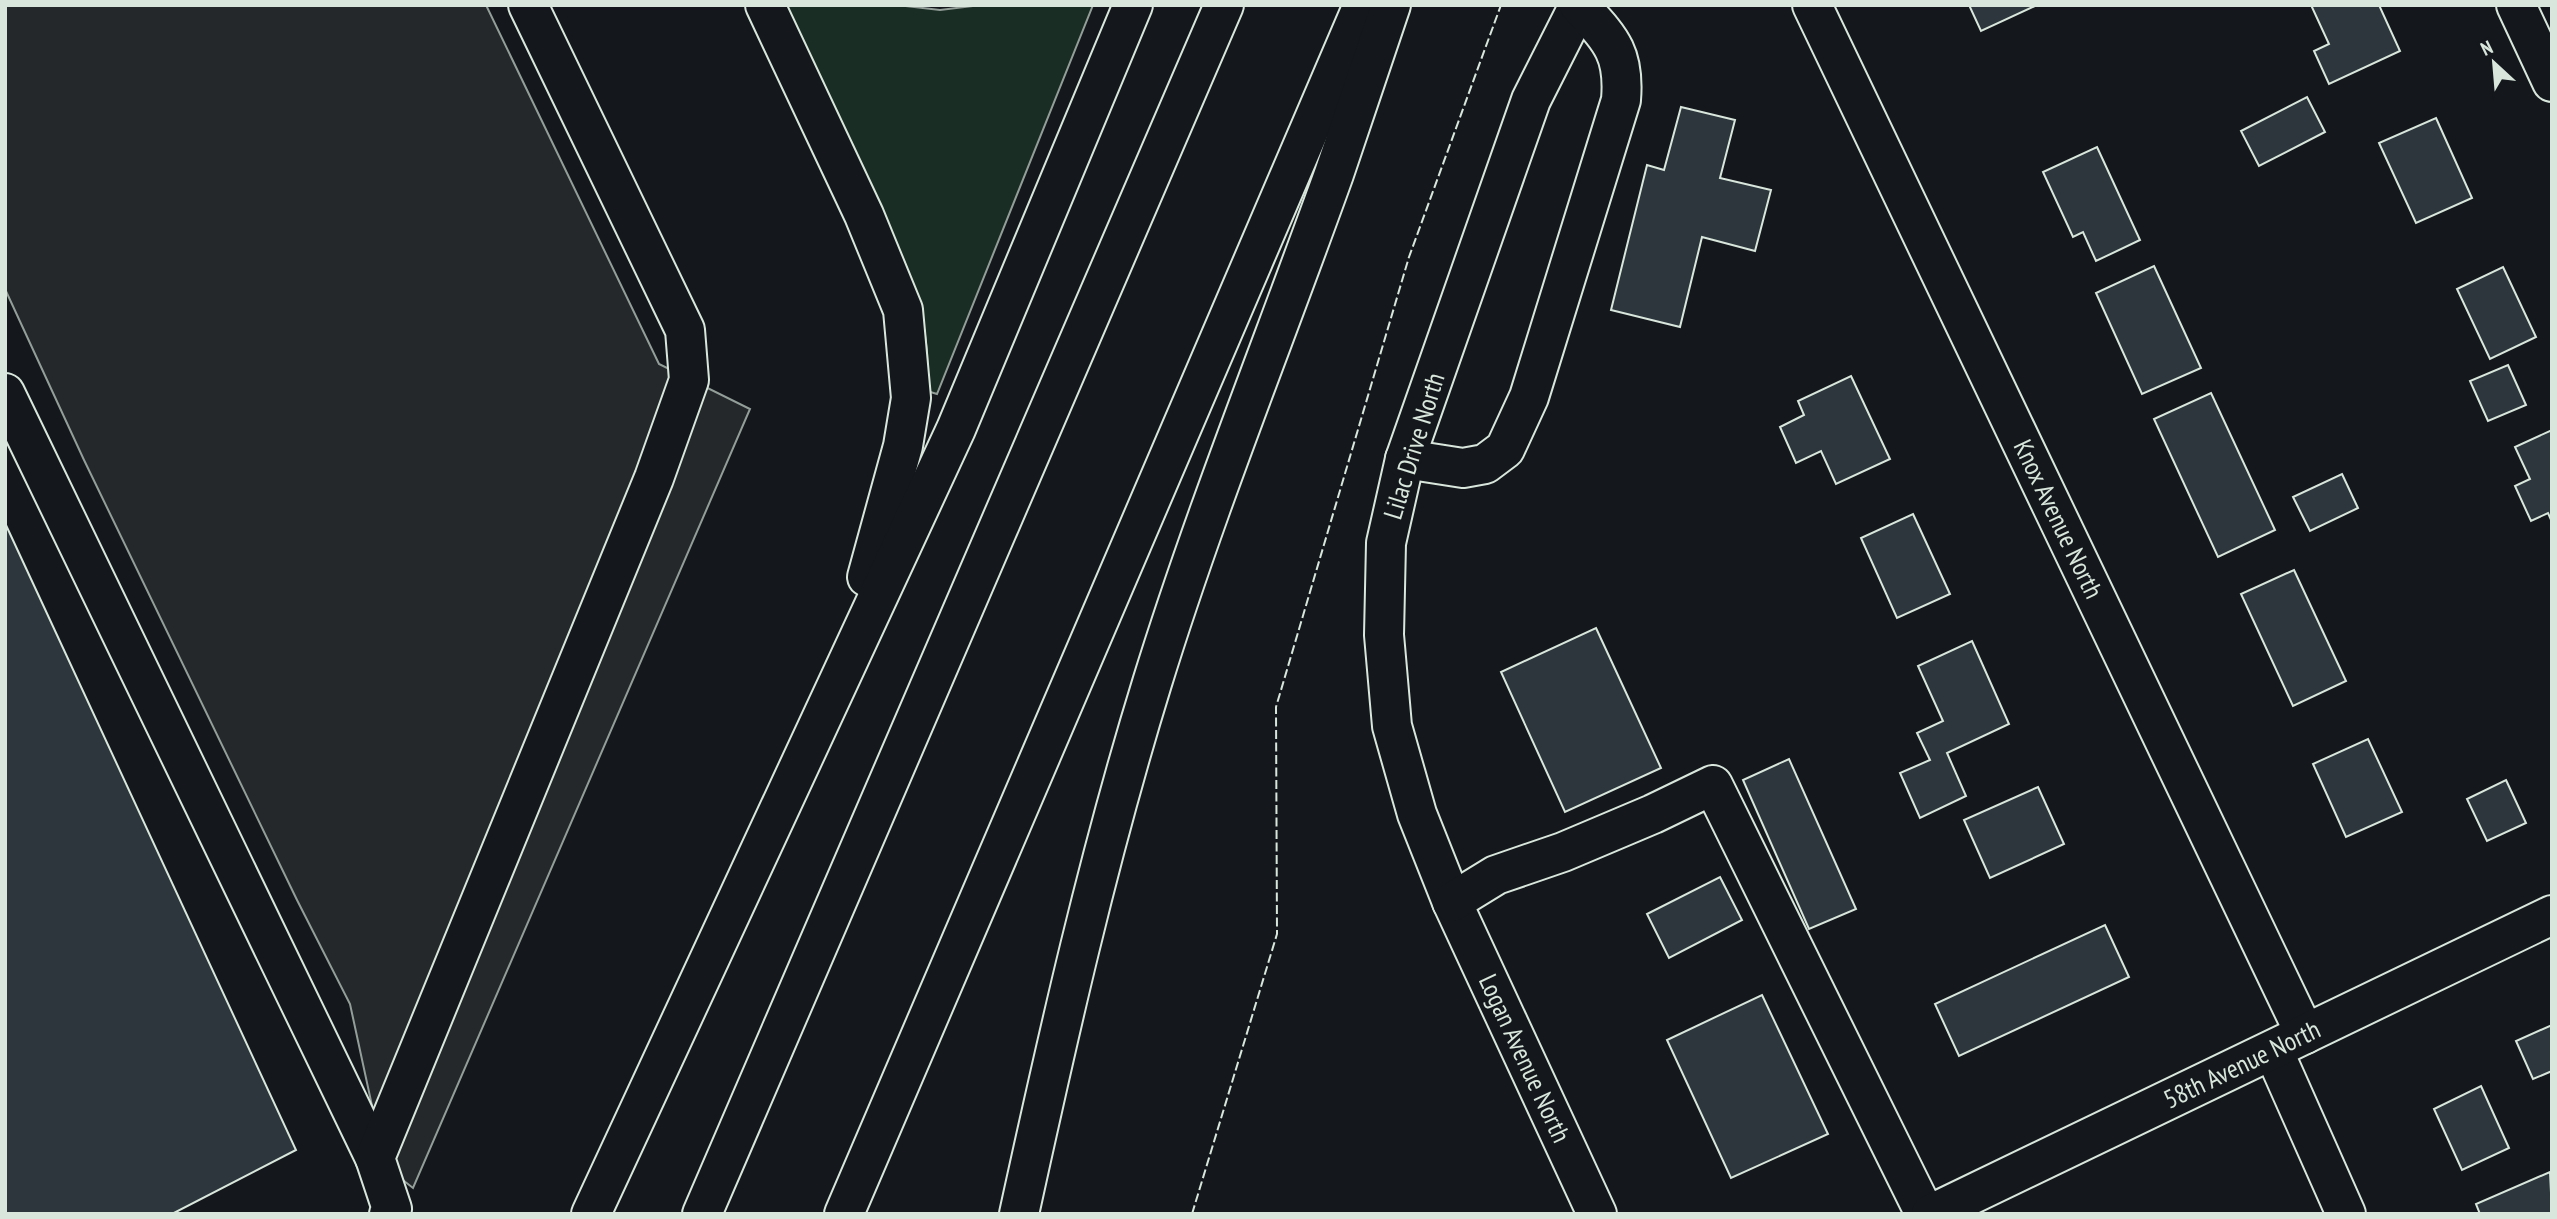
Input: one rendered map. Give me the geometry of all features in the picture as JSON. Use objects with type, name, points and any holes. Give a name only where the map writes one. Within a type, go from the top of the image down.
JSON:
[{"type":"main road","points":[[375,1158],[654,478],[689,380],[685,330],[528,5]]},
{"type":"main road","points":[[765,5],[889,271],[903,310],[909,358],[911,398],[903,446],[839,679]]},
{"type":"main road","points":[[591,1214],[956,429],[1133,5]]},
{"type":"main road","points":[[702,1214],[1224,5]]},
{"type":"main road","points":[[844,1214],[1363,5]]},
{"type":"main road","points":[[1018,1214],[1090,901],[1153,680],[1233,443],[1334,174],[1391,5]]},
{"type":"main road","points":[[1405,459],[1463,468],[1485,464],[1505,449],[1529,397],[1621,100],[1623,74],[1611,41],[1579,5]]},
{"type":"main road","name":"Lilac Drive North","points":[[1452,902],[1417,814],[1392,726],[1384,635],[1386,543],[1405,459],[1531,100],[1579,5]]},
{"type":"main road","name":"Knox Avenue North","points":[[1812,5],[2289,1042],[2346,1214]]},
{"type":"main road","points":[[2516,5],[2552,82]]},
{"type":"main road","points":[[5,393],[375,1158],[392,1209],[389,1214]]},
{"type":"main road","points":[[1452,902],[1496,874],[1563,852],[1713,785],[1925,1214]]},
{"type":"main road","name":"Logan Avenue North","points":[[1452,902],[1597,1214]]},
{"type":"main road","name":"58th Avenue North","points":[[1931,1214],[2552,915]]},
{"type":"green space","points":[[784,5],[897,5],[940,10],[981,5],[1093,5],[937,394],[927,391],[925,331],[910,276]]},
{"type":"shaded area","points":[[5,5],[486,5],[659,364],[750,409],[413,1188],[385,1166],[350,1004],[84,460],[5,289]]},
{"type":"building","points":[[1969,5],[2037,5],[1981,31]]},
{"type":"building","points":[[2311,5],[2379,5],[2400,51],[2329,84],[2314,51],[2329,44]]},
{"type":"building","points":[[2307,97],[2325,132],[2259,166],[2241,131]]},
{"type":"building","points":[[1681,107],[1735,120],[1720,178],[1771,190],[1755,251],[1702,237],[1680,327],[1611,310],[1647,165],[1664,170]]},
{"type":"building","points":[[2436,118],[2472,198],[2416,223],[2379,143]]},
{"type":"building","points":[[2097,147],[2140,240],[2096,261],[2083,232],[2073,237],[2043,172]]},
{"type":"building","points":[[2154,266],[2201,368],[2142,394],[2096,293]]},
{"type":"building","points":[[2503,267],[2536,337],[2490,359],[2457,289]]},
{"type":"building","points":[[2508,365],[2526,405],[2488,421],[2470,381]]},
{"type":"building","points":[[1851,376],[1890,459],[1836,484],[1821,451],[1796,463],[1780,427],[1804,415],[1798,401]]},
{"type":"building","points":[[2211,393],[2275,530],[2218,557],[2154,419]]},
{"type":"building","points":[[2552,430],[2552,522],[2548,513],[2531,521],[2515,486],[2530,479],[2515,447]]},
{"type":"building","points":[[2342,474],[2358,508],[2310,531],[2293,497]]},
{"type":"building","points":[[1913,514],[1950,594],[1897,618],[1861,538]]},
{"type":"building","points":[[5,523],[296,1150],[172,1214],[5,1214]]},
{"type":"building","points":[[2294,570],[2346,681],[2293,706],[2241,594]]},
{"type":"building","points":[[1596,628],[1661,768],[1565,812],[1501,672]]},
{"type":"building","points":[[1972,641],[2009,724],[1947,753],[1966,796],[1920,818],[1900,773],[1930,760],[1917,733],[1943,721],[1918,666]]},
{"type":"building","points":[[2368,739],[2402,812],[2346,837],[2313,764]]},
{"type":"building","points":[[1789,759],[1856,909],[1809,929],[1743,780]]},
{"type":"building","points":[[2506,780],[2526,823],[2487,841],[2467,799]]},
{"type":"building","points":[[2038,787],[2064,844],[1990,878],[1964,820]]},
{"type":"building","points":[[1720,877],[1742,920],[1669,958],[1647,914]]},
{"type":"building","points":[[2105,925],[2129,977],[1959,1056],[1935,1004]]},
{"type":"building","points":[[1762,995],[1828,1134],[1731,1178],[1667,1040]]},
{"type":"building","points":[[2552,1025],[2552,1071],[2533,1079],[2516,1041]]},
{"type":"building","points":[[2481,1086],[2509,1148],[2462,1170],[2434,1109]]},
{"type":"building","points":[[2550,1172],[2552,1214],[2480,1214],[2476,1204]]},
{"type":"fence","points":[[1192,1214],[1277,934],[1276,707],[1409,257],[1501,5]]}]
